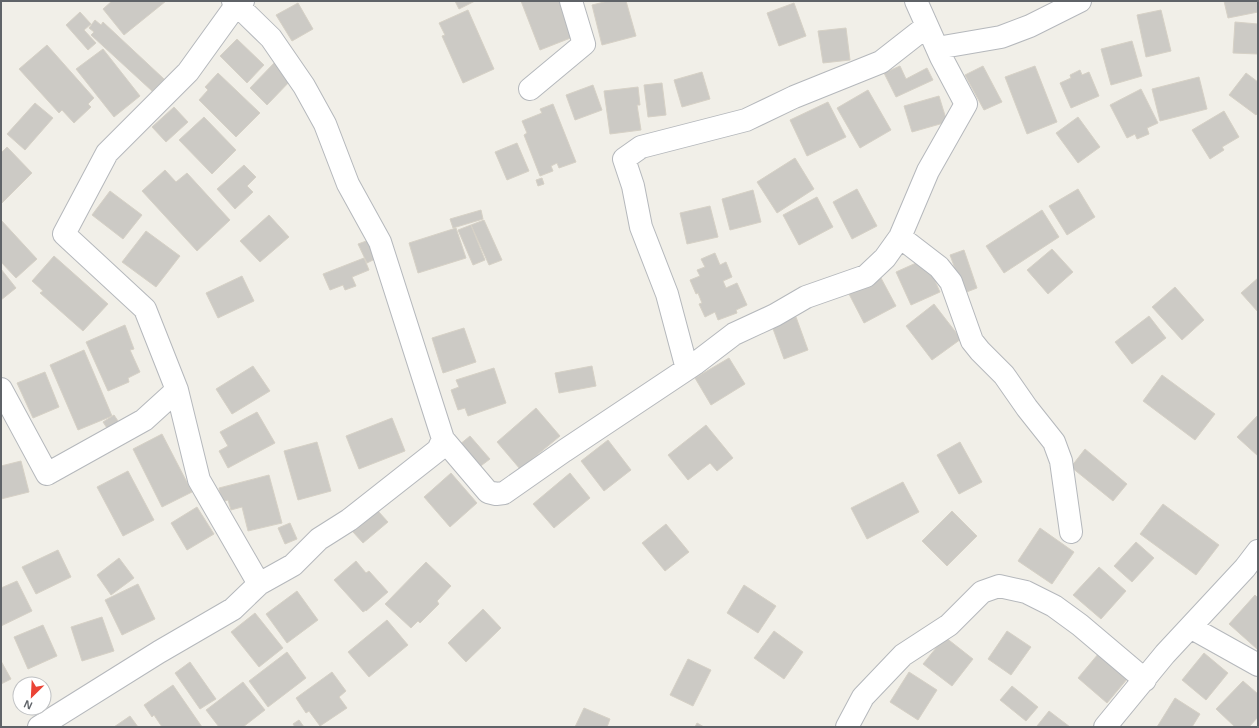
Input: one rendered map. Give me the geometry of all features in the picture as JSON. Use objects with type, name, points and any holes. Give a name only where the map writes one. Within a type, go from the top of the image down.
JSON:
[{"type":"street","points":[[530,89],[584,44],[571,1]]},
{"type":"street","points":[[259,584],[199,480],[176,390],[145,309],[64,234],[107,153],[188,72],[238,2],[271,38],[304,86],[325,124],[348,184],[380,242],[443,439],[488,492],[496,494],[504,493],[687,369],[734,334],[775,315],[806,297],[866,276],[885,258],[900,237],[928,171],[966,104],[937,48],[916,1]]},
{"type":"street","points":[[937,48],[1001,37],[1030,26],[1080,1]]},
{"type":"street","points":[[687,369],[667,294],[641,227],[633,186],[624,159],[641,147],[746,120],[794,97],[881,62],[927,26]]},
{"type":"street","points":[[900,237],[939,267],[951,282],[972,341],[1004,375],[1027,408],[1054,442],[1060,461],[1071,532]]},
{"type":"street","points":[[1,389],[47,474],[144,420],[176,390]]},
{"type":"street","points":[[40,727],[159,652],[233,609],[259,584],[293,565],[319,539],[349,520],[438,450],[443,439]]},
{"type":"street","points":[[1105,727],[1165,654],[1245,568],[1258,551]]},
{"type":"street","points":[[847,727],[863,697],[903,655],[950,625],[982,592],[999,586],[1026,592],[1054,606],[1080,625],[1145,680]]},
{"type":"street","points":[[1190,627],[1258,665]]},
{"type":"building","points":[[112,1],[166,1],[124,35],[103,9]]},
{"type":"building","points":[[455,1],[475,1],[459,9]]},
{"type":"building","points":[[521,1],[559,1],[573,37],[540,50]]},
{"type":"building","points":[[608,1],[626,1],[636,36],[602,45],[592,5]]},
{"type":"building","points":[[1224,1],[1258,1],[1258,12],[1228,18]]},
{"type":"building","points":[[298,3],[313,29],[292,41],[276,15]]},
{"type":"building","points":[[794,3],[806,36],[779,46],[767,13]]},
{"type":"building","points":[[468,10],[494,69],[463,83],[442,36],[445,35],[439,23]]},
{"type":"building","points":[[1161,10],[1171,51],[1146,57],[1137,15]]},
{"type":"building","points":[[80,12],[91,24],[84,30],[96,43],[88,50],[66,25]]},
{"type":"building","points":[[95,20],[101,25],[103,22],[164,79],[152,91],[91,35],[94,32],[89,28]]},
{"type":"building","points":[[1235,22],[1258,24],[1258,54],[1233,53]]},
{"type":"building","points":[[846,28],[850,60],[823,63],[818,31]]},
{"type":"building","points":[[237,39],[264,65],[247,83],[220,56]]},
{"type":"building","points":[[1132,41],[1142,76],[1111,85],[1101,49]]},
{"type":"building","points":[[47,45],[94,98],[88,104],[91,107],[74,123],[62,110],[59,113],[19,69]]},
{"type":"building","points":[[103,49],[140,96],[114,117],[76,69]]},
{"type":"building","points":[[276,61],[293,78],[267,105],[250,88]]},
{"type":"building","points":[[900,66],[906,79],[927,68],[933,80],[896,97],[884,73]]},
{"type":"building","points":[[983,66],[1002,102],[984,110],[965,75]]},
{"type":"building","points":[[1035,66],[1057,122],[1027,134],[1005,77]]},
{"type":"building","points":[[1080,70],[1082,75],[1089,72],[1099,96],[1071,108],[1060,83],[1071,78],[1070,75]]},
{"type":"building","points":[[702,72],[710,99],[682,107],[674,80]]},
{"type":"building","points":[[218,73],[260,113],[236,137],[199,100],[208,90],[205,87]]},
{"type":"building","points":[[1246,73],[1258,82],[1258,113],[1256,115],[1229,95]]},
{"type":"building","points":[[1199,77],[1207,109],[1160,121],[1152,89]]},
{"type":"building","points":[[662,83],[666,115],[648,117],[644,85]]},
{"type":"building","points":[[593,85],[602,110],[575,120],[566,95]]},
{"type":"building","points":[[638,87],[640,105],[637,105],[641,130],[610,134],[604,91]]},
{"type":"building","points":[[1141,89],[1158,123],[1147,128],[1149,134],[1137,139],[1135,134],[1127,138],[1110,105]]},
{"type":"building","points":[[868,90],[891,130],[860,148],[837,108]]},
{"type":"building","points":[[939,96],[947,122],[912,132],[904,106]]},
{"type":"building","points":[[828,102],[846,137],[807,156],[790,120]]},
{"type":"building","points":[[35,103],[53,118],[25,150],[7,134]]},
{"type":"building","points":[[553,104],[576,162],[559,168],[557,163],[551,166],[553,171],[540,176],[524,135],[527,133],[522,121],[542,113],[540,109]]},
{"type":"building","points":[[174,107],[188,122],[166,142],[152,127]]},
{"type":"building","points":[[1224,111],[1239,137],[1222,147],[1224,150],[1210,159],[1192,130]]},
{"type":"building","points":[[204,117],[236,150],[212,174],[179,140]]},
{"type":"building","points":[[1078,117],[1100,147],[1078,163],[1056,133]]},
{"type":"building","points":[[517,143],[529,171],[507,180],[495,152]]},
{"type":"building","points":[[7,147],[32,173],[2,203],[1,153]]},
{"type":"building","points":[[795,158],[814,189],[777,213],[757,182]]},
{"type":"building","points":[[244,165],[256,177],[247,186],[253,192],[235,209],[217,189]]},
{"type":"building","points":[[165,170],[176,182],[187,173],[230,220],[197,251],[142,191]]},
{"type":"building","points":[[542,178],[544,184],[538,186],[536,180]]},
{"type":"building","points":[[857,189],[877,226],[852,239],[833,202]]},
{"type":"building","points":[[1078,189],[1095,217],[1067,235],[1049,206]]},
{"type":"building","points":[[753,190],[761,222],[730,230],[722,199]]},
{"type":"building","points":[[110,191],[142,215],[123,239],[92,215]]},
{"type":"building","points":[[817,197],[833,227],[799,245],[783,215]]},
{"type":"building","points":[[710,206],[718,237],[687,244],[680,213]]},
{"type":"building","points":[[481,210],[483,219],[453,228],[450,219]]},
{"type":"building","points":[[1042,210],[1059,237],[1004,273],[986,246]]},
{"type":"building","points":[[269,215],[289,237],[260,262],[240,241]]},
{"type":"building","points":[[1,220],[37,259],[16,278],[1,262]]},
{"type":"building","points":[[484,220],[502,260],[489,265],[471,225]]},
{"type":"building","points":[[471,225],[485,260],[473,265],[458,230]]},
{"type":"building","points":[[456,228],[466,258],[418,273],[409,243]]},
{"type":"building","points":[[146,231],[180,256],[156,287],[122,262]]},
{"type":"building","points":[[369,240],[377,258],[367,263],[358,244]]},
{"type":"building","points":[[1052,249],[1073,272],[1048,294],[1027,270]]},
{"type":"building","points":[[964,250],[977,288],[964,293],[950,255]]},
{"type":"building","points":[[715,253],[720,265],[726,262],[732,277],[723,281],[726,288],[737,283],[747,305],[736,310],[737,313],[718,320],[715,312],[705,317],[699,304],[702,303],[698,293],[696,294],[690,280],[700,276],[697,270],[705,267],[701,259]]},
{"type":"building","points":[[54,256],[108,304],[83,331],[40,293],[43,291],[32,281]]},
{"type":"building","points":[[364,258],[369,270],[352,277],[356,286],[345,290],[343,285],[330,290],[323,274]]},
{"type":"building","points":[[925,259],[940,292],[911,305],[896,272]]},
{"type":"building","points":[[1,269],[16,288],[1,300]]},
{"type":"building","points":[[242,276],[254,301],[218,318],[206,293]]},
{"type":"building","points":[[881,278],[896,306],[864,323],[849,294]]},
{"type":"building","points":[[1258,278],[1258,312],[1241,293]]},
{"type":"building","points":[[1175,287],[1204,320],[1182,340],[1152,307]]},
{"type":"building","points":[[934,304],[961,339],[932,360],[906,326]]},
{"type":"building","points":[[1149,316],[1166,338],[1132,364],[1115,342]]},
{"type":"building","points":[[796,317],[808,350],[784,359],[772,326]]},
{"type":"building","points":[[125,325],[134,349],[130,350],[140,372],[128,378],[129,382],[108,391],[86,342]]},
{"type":"building","points":[[464,328],[476,362],[443,373],[432,338]]},
{"type":"building","points":[[84,350],[112,416],[78,430],[50,365]]},
{"type":"building","points":[[729,358],[745,384],[711,405],[695,378]]},
{"type":"building","points":[[253,366],[270,391],[232,414],[216,389]]},
{"type":"building","points":[[592,366],[596,386],[559,393],[555,373]]},
{"type":"building","points":[[494,368],[506,403],[468,416],[465,408],[458,410],[451,390],[459,387],[456,380]]},
{"type":"building","points":[[45,372],[59,407],[33,418],[17,383]]},
{"type":"building","points":[[1162,375],[1215,414],[1195,440],[1143,401]]},
{"type":"building","points":[[536,408],[560,436],[520,469],[497,442]]},
{"type":"building","points":[[257,412],[275,443],[228,468],[219,451],[228,446],[220,432]]},
{"type":"building","points":[[114,415],[120,424],[109,431],[103,422]]},
{"type":"building","points":[[1258,415],[1258,456],[1237,437]]},
{"type":"building","points":[[392,418],[405,451],[359,469],[346,436]]},
{"type":"building","points":[[706,425],[733,458],[717,471],[710,463],[688,480],[668,455]]},
{"type":"building","points":[[162,434],[192,492],[162,507],[133,449]]},
{"type":"building","points":[[470,436],[490,459],[478,468],[459,445]]},
{"type":"building","points":[[608,440],[631,470],[604,491],[581,461]]},
{"type":"building","points":[[317,442],[331,491],[298,500],[284,451]]},
{"type":"building","points":[[960,442],[982,482],[959,494],[937,455]]},
{"type":"building","points":[[1085,449],[1127,484],[1113,501],[1071,467]]},
{"type":"building","points":[[21,461],[29,492],[1,499],[1,466]]},
{"type":"building","points":[[128,471],[154,520],[123,536],[97,487]]},
{"type":"building","points":[[451,473],[477,503],[450,527],[424,497]]},
{"type":"building","points":[[570,473],[590,498],[554,528],[533,504]]},
{"type":"building","points":[[269,475],[282,523],[248,531],[242,507],[231,510],[228,500],[222,502],[219,488]]},
{"type":"building","points":[[903,482],[919,512],[867,539],[851,508]]},
{"type":"building","points":[[1163,504],[1219,545],[1196,575],[1140,534]]},
{"type":"building","points":[[197,507],[214,534],[187,550],[171,523]]},
{"type":"building","points":[[378,511],[388,522],[363,543],[353,532]]},
{"type":"building","points":[[952,511],[977,536],[947,566],[922,541]]},
{"type":"building","points":[[290,523],[297,539],[285,544],[278,528]]},
{"type":"building","points":[[666,524],[689,552],[665,571],[642,543]]},
{"type":"building","points":[[1040,528],[1074,552],[1052,584],[1018,561]]},
{"type":"building","points":[[1136,542],[1154,558],[1132,582],[1114,566]]},
{"type":"building","points":[[58,550],[71,577],[36,594],[22,567]]},
{"type":"building","points":[[119,558],[134,578],[111,595],[97,575]]},
{"type":"building","points":[[356,561],[366,573],[369,571],[388,592],[363,612],[334,580]]},
{"type":"building","points":[[426,562],[451,586],[437,601],[439,604],[420,623],[418,621],[411,628],[385,604]]},
{"type":"building","points":[[1099,567],[1126,591],[1101,619],[1073,595]]},
{"type":"building","points":[[17,581],[32,611],[1,626],[1,588]]},
{"type":"building","points":[[138,584],[155,619],[122,635],[105,600]]},
{"type":"building","points":[[744,585],[776,606],[758,633],[727,613]]},
{"type":"building","points":[[297,591],[318,620],[287,643],[266,614]]},
{"type":"building","points":[[1255,595],[1258,598],[1257,649],[1229,624]]},
{"type":"building","points":[[483,609],[501,628],[466,662],[448,643]]},
{"type":"building","points":[[255,613],[283,648],[259,667],[231,632]]},
{"type":"building","points":[[102,617],[114,651],[82,661],[71,627]]},
{"type":"building","points":[[387,620],[408,645],[369,677],[348,652]]},
{"type":"building","points":[[43,625],[57,656],[28,669],[14,637]]},
{"type":"building","points":[[774,631],[803,652],[784,679],[754,658]]},
{"type":"building","points":[[1007,631],[1031,647],[1011,675],[988,659]]},
{"type":"building","points":[[945,637],[973,659],[952,686],[923,664]]},
{"type":"building","points":[[287,652],[306,678],[268,707],[249,681]]},
{"type":"building","points":[[1099,653],[1128,678],[1107,703],[1078,678]]},
{"type":"building","points":[[1204,653],[1228,673],[1206,700],[1182,680]]},
{"type":"building","points":[[688,659],[711,670],[693,706],[670,695]]},
{"type":"building","points":[[1,661],[11,679],[1,684]]},
{"type":"building","points":[[190,662],[216,699],[200,709],[175,673]]},
{"type":"building","points":[[332,672],[346,691],[339,697],[347,708],[320,726],[309,711],[306,713],[296,698]]},
{"type":"building","points":[[909,672],[937,690],[918,720],[890,702]]},
{"type":"building","points":[[1243,681],[1258,694],[1258,717],[1249,727],[1235,727],[1216,709]]},
{"type":"building","points":[[243,682],[265,710],[243,727],[219,727],[206,710]]},
{"type":"building","points":[[173,685],[202,727],[162,727],[154,715],[152,717],[144,705]]},
{"type":"building","points":[[1012,686],[1038,707],[1026,721],[1000,700]]},
{"type":"building","points":[[1175,698],[1200,714],[1192,727],[1157,727]]},
{"type":"building","points":[[584,708],[610,719],[607,727],[575,727]]},
{"type":"building","points":[[1049,711],[1070,727],[1038,727],[1037,726]]},
{"type":"building","points":[[130,716],[138,727],[114,727]]},
{"type":"building","points":[[299,720],[304,727],[295,727],[293,724]]},
{"type":"building","points":[[697,723],[704,727],[695,727]]}]
